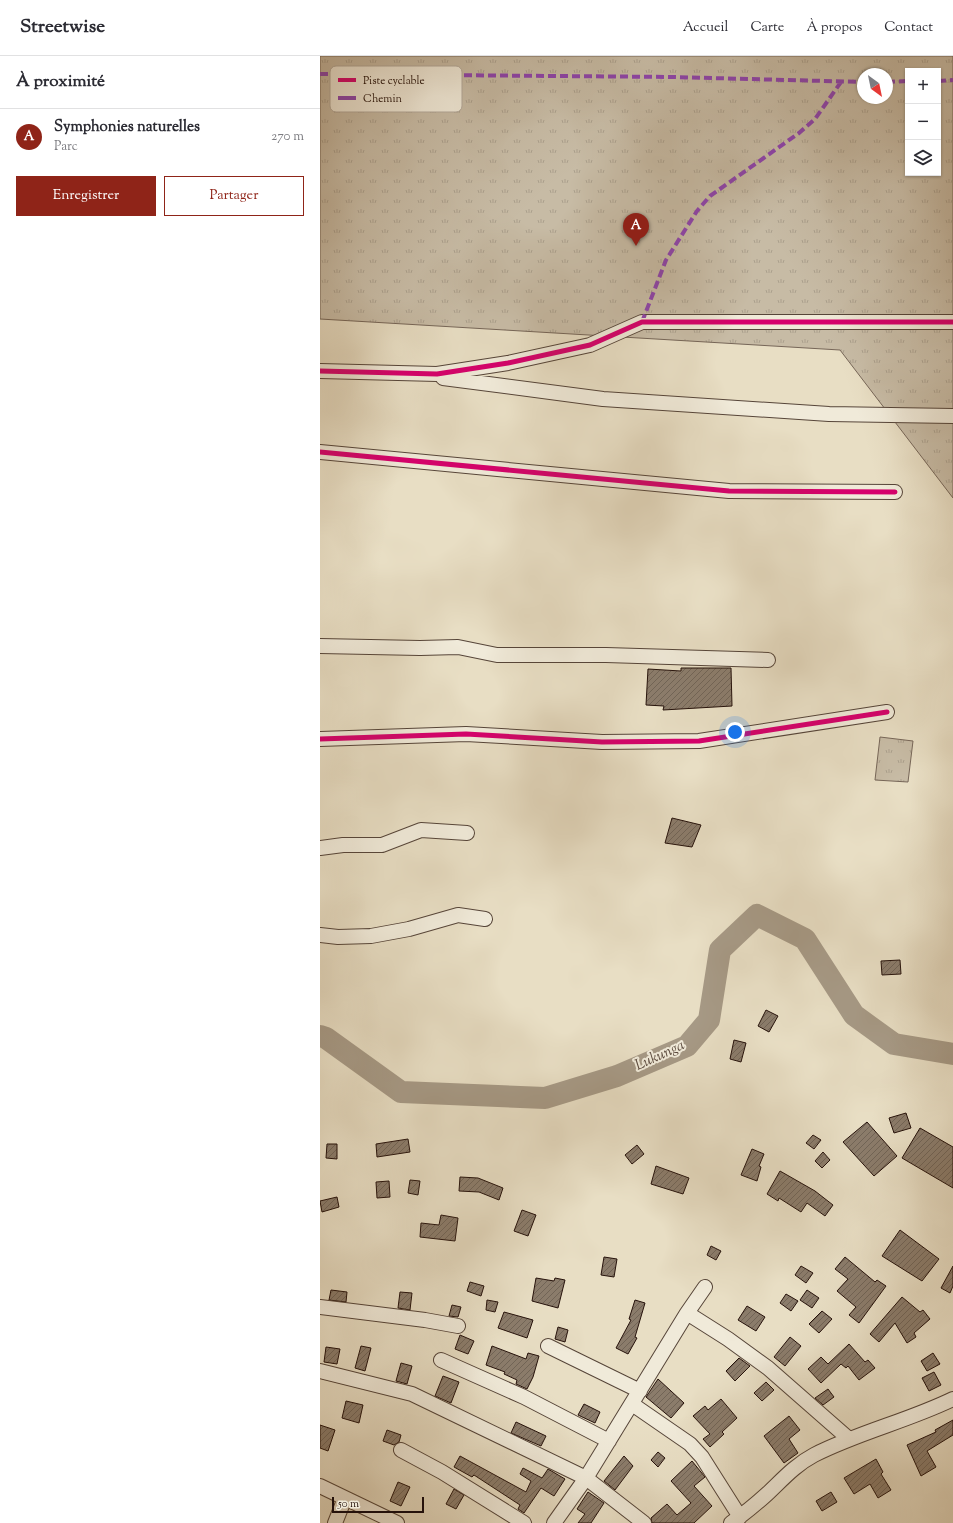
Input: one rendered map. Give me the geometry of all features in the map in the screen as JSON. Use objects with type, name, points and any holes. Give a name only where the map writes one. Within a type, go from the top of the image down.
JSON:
[{"type":"street","points":[[320,370],[437,374],[508,363],[590,345],[642,322],[953,322]]},
{"type":"street","points":[[410,374],[603,399],[829,414],[953,416]]},
{"type":"street","points":[[320,452],[730,491],[895,492]]},
{"type":"street","points":[[320,646],[420,648],[458,647],[497,655],[768,660]]},
{"type":"street","points":[[320,738],[466,734],[602,742],[699,742],[887,712]]},
{"type":"street","points":[[320,848],[343,845],[382,845],[421,830],[467,833]]},
{"type":"street","points":[[320,935],[338,937],[371,936],[409,929],[458,915],[485,919]]},
{"type":"street","points":[[554,1523],[586,1478],[687,1313],[705,1287]]},
{"type":"street","points":[[320,1307],[425,1320],[458,1326]]},
{"type":"street","points":[[687,1313],[728,1339],[768,1368],[849,1439]]},
{"type":"street","points":[[548,1346],[640,1391]]},
{"type":"street","points":[[440,1360],[524,1397],[609,1441]]},
{"type":"street","points":[[320,1371],[412,1394],[586,1478],[644,1523]]},
{"type":"street","points":[[632,1404],[690,1444],[702,1457],[735,1520],[768,1493],[788,1472],[813,1456],[849,1439],[953,1399]]},
{"type":"street","points":[[401,1450],[442,1472],[524,1523]]},
{"type":"street","points":[[320,1486],[397,1523]]},
{"type":"street","points":[[335,1523],[346,1498]]},
{"type":"green space","points":[[320,56],[953,56],[953,498],[840,350],[320,319]]},
{"type":"green space","points":[[880,737],[913,741],[908,782],[875,780]]},
{"type":"building","points":[[681,668],[731,668],[732,706],[663,710],[664,706],[646,705],[648,669],[681,671]]},
{"type":"building","points":[[672,818],[701,825],[692,847],[665,843]]},
{"type":"building","points":[[900,960],[901,974],[882,975],[881,961]]},
{"type":"building","points":[[766,1010],[778,1016],[769,1032],[758,1026]]},
{"type":"building","points":[[734,1040],[746,1043],[741,1062],[730,1059]]},
{"type":"building","points":[[906,1113],[911,1128],[894,1133],[889,1118]]},
{"type":"building","points":[[867,1122],[897,1156],[874,1176],[843,1142]]},
{"type":"building","points":[[920,1128],[953,1147],[953,1188],[902,1158]]},
{"type":"building","points":[[813,1135],[821,1140],[814,1149],[806,1143]]},
{"type":"building","points":[[408,1139],[410,1152],[377,1157],[376,1144]]},
{"type":"building","points":[[327,1144],[337,1144],[337,1159],[326,1158]]},
{"type":"building","points":[[637,1145],[644,1154],[632,1164],[625,1155]]},
{"type":"building","points":[[752,1149],[764,1154],[759,1166],[761,1167],[757,1181],[741,1175]]},
{"type":"building","points":[[823,1152],[830,1160],[822,1168],[815,1161]]},
{"type":"building","points":[[656,1166],[689,1178],[683,1194],[651,1184]]},
{"type":"building","points":[[780,1171],[815,1191],[833,1205],[825,1216],[807,1203],[801,1212],[779,1198],[778,1201],[767,1194]]},
{"type":"building","points":[[460,1177],[478,1178],[503,1188],[499,1200],[479,1192],[459,1191]]},
{"type":"building","points":[[410,1180],[420,1181],[418,1195],[408,1193]]},
{"type":"building","points":[[389,1181],[390,1197],[377,1198],[376,1182]]},
{"type":"building","points":[[337,1197],[339,1207],[322,1212],[320,1201]]},
{"type":"building","points":[[522,1210],[536,1215],[528,1236],[514,1231]]},
{"type":"building","points":[[441,1215],[458,1218],[455,1241],[420,1237],[421,1223],[439,1225]]},
{"type":"building","points":[[900,1230],[939,1259],[922,1281],[882,1256]]},
{"type":"building","points":[[711,1246],[721,1251],[716,1260],[707,1255]]},
{"type":"building","points":[[604,1257],[617,1259],[614,1277],[601,1275]]},
{"type":"building","points":[[845,1257],[875,1282],[877,1280],[886,1286],[859,1323],[849,1315],[856,1307],[837,1291],[848,1279],[835,1269]]},
{"type":"building","points":[[801,1266],[813,1273],[806,1283],[795,1275]]},
{"type":"building","points":[[953,1266],[953,1286],[950,1293],[941,1288]]},
{"type":"building","points":[[536,1278],[554,1281],[555,1278],[565,1280],[558,1308],[532,1301]]},
{"type":"building","points":[[470,1282],[484,1286],[481,1296],[467,1291]]},
{"type":"building","points":[[331,1290],[347,1292],[346,1302],[329,1300]]},
{"type":"building","points":[[807,1290],[819,1298],[812,1308],[800,1300]]},
{"type":"building","points":[[400,1292],[412,1293],[410,1310],[398,1308]]},
{"type":"building","points":[[786,1294],[798,1301],[791,1311],[780,1303]]},
{"type":"building","points":[[902,1297],[920,1312],[923,1310],[930,1319],[914,1333],[916,1337],[907,1343],[895,1323],[879,1342],[870,1334]]},
{"type":"building","points":[[487,1300],[498,1302],[495,1312],[486,1310]]},
{"type":"building","points":[[635,1300],[645,1303],[635,1337],[637,1338],[628,1354],[616,1348],[631,1320],[629,1319]]},
{"type":"building","points":[[452,1305],[461,1307],[458,1317],[449,1316]]},
{"type":"building","points":[[747,1306],[765,1317],[756,1331],[738,1320]]},
{"type":"building","points":[[822,1311],[832,1319],[819,1333],[809,1324]]},
{"type":"building","points":[[504,1312],[533,1320],[527,1338],[498,1328]]},
{"type":"building","points":[[558,1327],[568,1330],[565,1342],[555,1339]]},
{"type":"building","points":[[460,1335],[474,1341],[468,1354],[455,1349]]},
{"type":"building","points":[[790,1337],[801,1346],[785,1366],[774,1357]]},
{"type":"building","points":[[849,1344],[865,1362],[868,1360],[875,1368],[859,1380],[848,1366],[846,1368],[841,1364],[821,1383],[808,1369],[821,1357],[828,1364]]},
{"type":"building","points":[[361,1346],[371,1348],[365,1371],[355,1368]]},
{"type":"building","points":[[492,1346],[526,1359],[528,1353],[539,1356],[533,1377],[527,1389],[516,1384],[517,1380],[504,1374],[505,1372],[486,1365]]},
{"type":"building","points":[[326,1347],[340,1349],[337,1364],[324,1362]]},
{"type":"building","points":[[933,1353],[940,1364],[927,1371],[921,1361]]},
{"type":"building","points":[[739,1358],[750,1366],[735,1381],[726,1371]]},
{"type":"building","points":[[401,1363],[412,1366],[407,1384],[396,1381]]},
{"type":"building","points":[[934,1372],[941,1385],[929,1391],[922,1378]]},
{"type":"building","points":[[443,1376],[459,1382],[451,1403],[435,1396]]},
{"type":"building","points":[[658,1379],[684,1403],[671,1418],[646,1397]]},
{"type":"building","points":[[766,1382],[774,1390],[762,1401],[754,1393]]},
{"type":"building","points":[[828,1389],[834,1397],[823,1405],[815,1398]]},
{"type":"building","points":[[721,1399],[737,1418],[722,1432],[724,1434],[710,1447],[703,1439],[710,1434],[693,1416],[705,1406],[708,1410]]},
{"type":"building","points":[[346,1401],[363,1405],[359,1423],[342,1418]]},
{"type":"building","points":[[584,1404],[600,1412],[595,1423],[578,1415]]},
{"type":"building","points":[[789,1416],[800,1430],[789,1439],[798,1453],[784,1463],[764,1436]]},
{"type":"building","points":[[953,1420],[953,1435],[927,1451],[936,1467],[921,1476],[907,1445],[936,1432],[935,1430]]},
{"type":"building","points":[[516,1422],[546,1436],[541,1446],[511,1433]]},
{"type":"building","points":[[320,1425],[335,1430],[328,1451],[320,1448]]},
{"type":"building","points":[[387,1430],[401,1435],[399,1442],[394,1445],[383,1441]]},
{"type":"building","points":[[658,1452],[665,1458],[658,1467],[651,1460]]},
{"type":"building","points":[[460,1456],[526,1492],[531,1481],[520,1474],[523,1468],[542,1478],[548,1469],[565,1479],[554,1496],[541,1488],[524,1513],[518,1509],[520,1505],[474,1475],[472,1477],[454,1467]]},
{"type":"building","points":[[624,1456],[633,1466],[615,1490],[604,1481]]},
{"type":"building","points":[[876,1459],[883,1472],[881,1474],[891,1490],[878,1498],[870,1484],[854,1494],[844,1478]]},
{"type":"building","points":[[692,1461],[705,1477],[694,1486],[712,1506],[694,1523],[652,1523],[651,1518],[667,1504],[677,1515],[691,1503],[671,1481]]},
{"type":"building","points":[[398,1482],[410,1487],[401,1506],[390,1501]]},
{"type":"building","points":[[454,1489],[464,1495],[456,1509],[446,1504]]},
{"type":"building","points":[[588,1492],[604,1503],[591,1523],[578,1523],[585,1514],[577,1509]]},
{"type":"building","points":[[831,1492],[837,1502],[822,1511],[816,1501]]},
{"type":"waterway","name":"Lukunga","points":[[320,1036],[326,1038],[401,1092],[545,1098],[617,1076],[687,1046],[709,1020],[720,950],[757,915],[805,939],[854,1015],[894,1044],[953,1054]]},
{"type":"marked path","points":[[320,74],[330,74]]},
{"type":"marked path","points":[[462,75],[673,77],[857,82]]},
{"type":"marked path","points":[[941,81],[953,80]]},
{"type":"marked path","points":[[893,82],[905,81]]},
{"type":"marked path","points":[[642,322],[666,260],[697,211],[710,196],[799,133],[815,119],[841,82]]},
{"type":"cycle path","points":[[320,371],[437,374],[508,363],[590,345],[642,322],[953,322]]},
{"type":"cycle path","points":[[320,452],[729,491],[895,492]]},
{"type":"cycle path","points":[[320,739],[466,734],[602,742],[699,741],[887,712]]},
{"type":"place","name":"Symphonies naturelles","points":[[636,246]]}]
